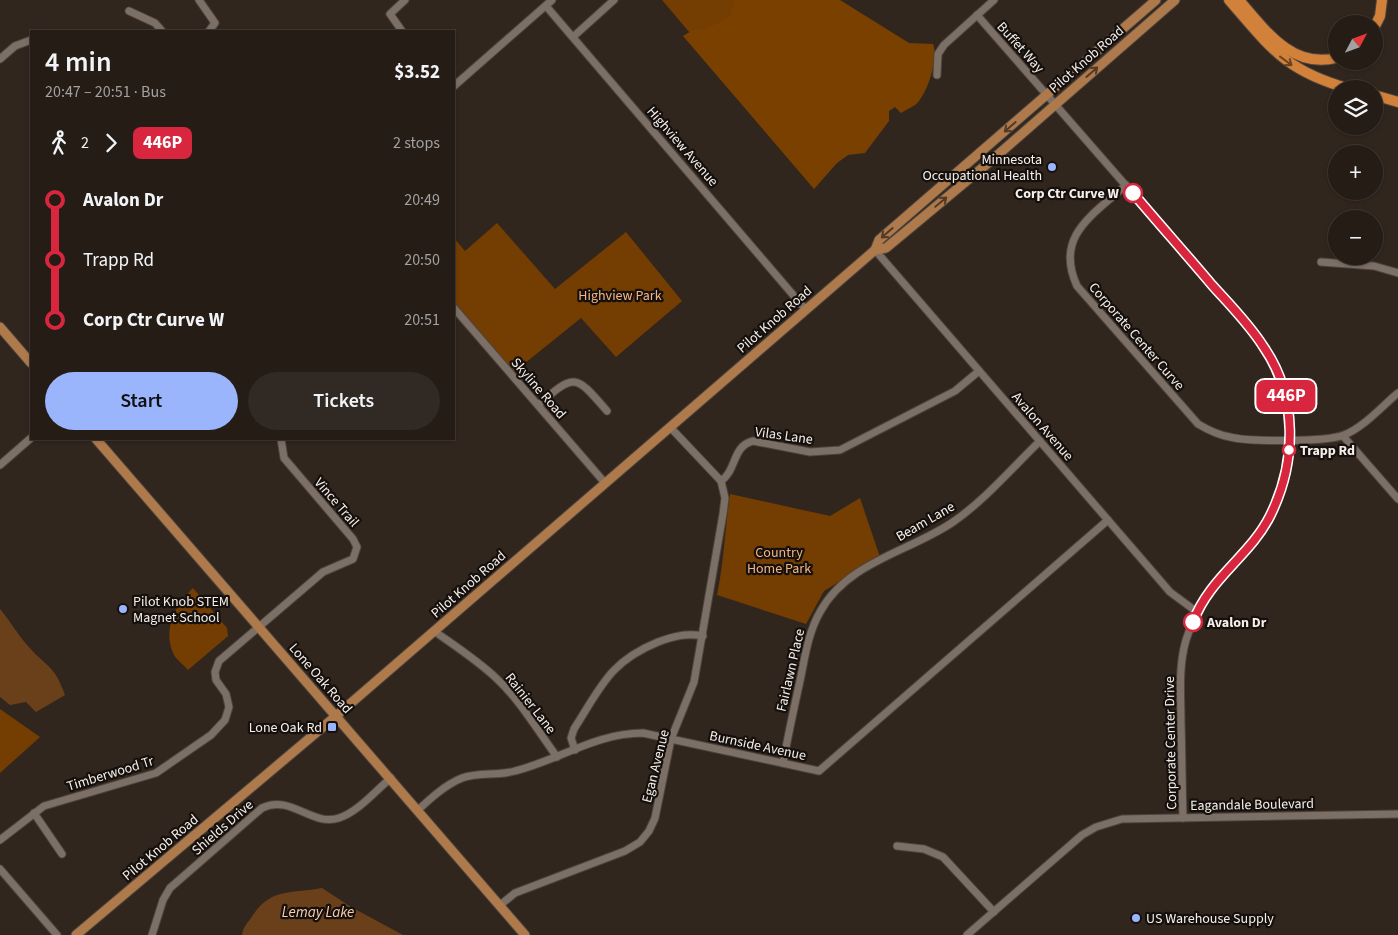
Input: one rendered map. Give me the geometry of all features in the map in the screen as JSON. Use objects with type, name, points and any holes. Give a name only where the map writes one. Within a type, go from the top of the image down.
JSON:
[{"type":"highway","points":[[1229,0],[1274,51],[1287,62],[1328,83]]},
{"type":"highway","points":[[1239,0],[1281,46],[1291,53],[1318,60],[1328,59]]},
{"type":"highway","points":[[1380,15],[1382,0]]},
{"type":"highway","points":[[1383,98],[1398,102]]},
{"type":"main road","name":"Pilot Knob Road","points":[[76,935],[336,716],[806,310],[875,250],[879,240],[1156,0]]},
{"type":"main road","name":"Pilot Knob Road","points":[[875,250],[886,248],[921,219],[1175,0]]},
{"type":"main road","points":[[1,331],[30,362]]},
{"type":"main road","name":"Lone Oak Road","points":[[97,440],[525,935]]},
{"type":"street","points":[[199,0],[215,22],[210,30]]},
{"type":"street","points":[[401,30],[390,14],[404,0]]},
{"type":"street","points":[[455,85],[552,0]]},
{"type":"street","points":[[573,36],[614,0]]},
{"type":"street","points":[[937,75],[938,54],[944,44],[994,0]]},
{"type":"street","name":"Highview Avenue","points":[[546,6],[806,310]]},
{"type":"street","points":[[129,11],[155,23],[161,30]]},
{"type":"street","name":"Buffet Way","points":[[977,15],[1047,95]]},
{"type":"street","points":[[0,58],[15,46],[30,40]]},
{"type":"street","name":"Corporate Center Drive","points":[[1047,95],[1264,347],[1285,391],[1290,416],[1291,440],[1285,479],[1270,516],[1252,542],[1216,581],[1197,612],[1186,642],[1180,677],[1183,818]]},
{"type":"street","name":"Corporate Center Curve","points":[[1126,185],[1084,222],[1074,236],[1070,248],[1069,262],[1077,286],[1198,424],[1213,432],[1231,438],[1324,440],[1343,436]]},
{"type":"street","points":[[913,211],[921,219]]},
{"type":"street","name":"Avalon Avenue","points":[[875,250],[1170,592],[1197,612]]},
{"type":"street","points":[[1321,262],[1374,266],[1398,273]]},
{"type":"street","name":"Skyline Road","points":[[455,309],[605,483]]},
{"type":"street","name":"Vilas Lane","points":[[721,482],[729,476],[738,451],[745,443],[753,441],[810,452],[840,450],[955,391],[979,371]]},
{"type":"street","points":[[538,405],[562,384],[574,381],[586,386],[607,411]]},
{"type":"street","points":[[1398,392],[1357,428],[1343,436],[1398,499]]},
{"type":"street","points":[[670,427],[721,482]]},
{"type":"street","points":[[0,466],[30,439]]},
{"type":"street","name":"Vince Trail","points":[[258,627],[323,572],[353,560],[357,547],[353,538],[284,458],[281,440]]},
{"type":"street","name":"Beam Lane","points":[[836,590],[848,578],[870,565],[931,535],[954,521],[1040,441]]},
{"type":"street","name":"Egan Avenue","points":[[499,906],[516,893],[625,851],[640,842],[649,831],[655,818],[671,739],[694,682],[725,498],[721,482]]},
{"type":"street","name":"Burnside Avenue","points":[[418,810],[441,790],[461,779],[481,774],[513,772],[622,733],[643,733],[819,771],[1108,520]]},
{"type":"street","name":"Fairlawn Place","points":[[783,763],[808,642],[821,610],[836,590]]},
{"type":"street","name":"Timberwood Tr","points":[[0,840],[34,813],[56,802],[160,771],[216,730],[228,713],[229,704],[226,694],[216,680],[217,664],[258,627]]},
{"type":"street","name":"Rainier Lane","points":[[434,631],[477,661],[497,679],[557,757]]},
{"type":"street","points":[[575,750],[571,738],[574,729],[616,665],[637,651],[677,634],[703,636]]},
{"type":"street","name":"Shields Drive","points":[[152,935],[163,900],[170,888],[262,808],[271,804],[281,804],[322,819],[337,819],[350,813],[390,778]]},
{"type":"street","points":[[34,813],[62,854]]},
{"type":"street","name":"Eagandale Boulevard","points":[[967,935],[1096,826],[1122,819],[1398,814]]},
{"type":"street","points":[[897,846],[924,849],[943,857],[994,912]]},
{"type":"street","points":[[0,869],[57,935]]},
{"type":"green space","points":[[662,0],[777,0],[723,72]]},
{"type":"green space","name":"Highview Park","points":[[497,223],[555,289],[626,232],[682,301],[616,357],[581,318],[514,372],[455,304],[455,239],[465,251]]},
{"type":"green space","name":"Country Home Park","points":[[730,494],[830,516],[860,498],[880,557],[824,591],[806,624],[717,595]]},
{"type":"green space","points":[[193,588],[227,628],[228,636],[188,670],[174,655],[169,636],[172,618],[176,610]]},
{"type":"green space","points":[[0,709],[40,737],[0,773]]},
{"type":"shaded area","points":[[734,0],[840,0],[909,43],[933,44],[933,67],[924,94],[915,105],[901,113],[895,107],[889,111],[889,121],[865,153],[848,155],[837,163],[814,189],[683,36],[693,30],[708,28],[730,17]]},
{"type":"water","points":[[0,609],[24,642],[50,667],[65,695],[36,712],[26,702],[10,705],[0,697]]},
{"type":"water","name":"Lemay Lake","points":[[322,888],[351,907],[403,935],[242,935],[243,930],[258,908],[274,896]]},
{"type":"bus line","name":"446P","points":[[1133,193],[1251,329],[1264,347],[1285,391],[1290,416],[1291,440],[1285,479],[1270,516],[1252,542],[1216,581],[1193,622]]},
{"type":"place","name":"Minnesota Occupational Health","points":[[1052,167]]},
{"type":"place","name":"Corp Ctr Curve W","points":[[1133,193]]},
{"type":"place","name":"Trapp Rd","points":[[1289,450]]},
{"type":"place","name":"Pilot Knob STEM Magnet School","points":[[123,609]]},
{"type":"place","name":"Avalon Dr","points":[[1193,622]]},
{"type":"place","name":"Lone Oak Rd","points":[[332,727]]},
{"type":"place","name":"US Warehouse Supply","points":[[1136,918]]}]
